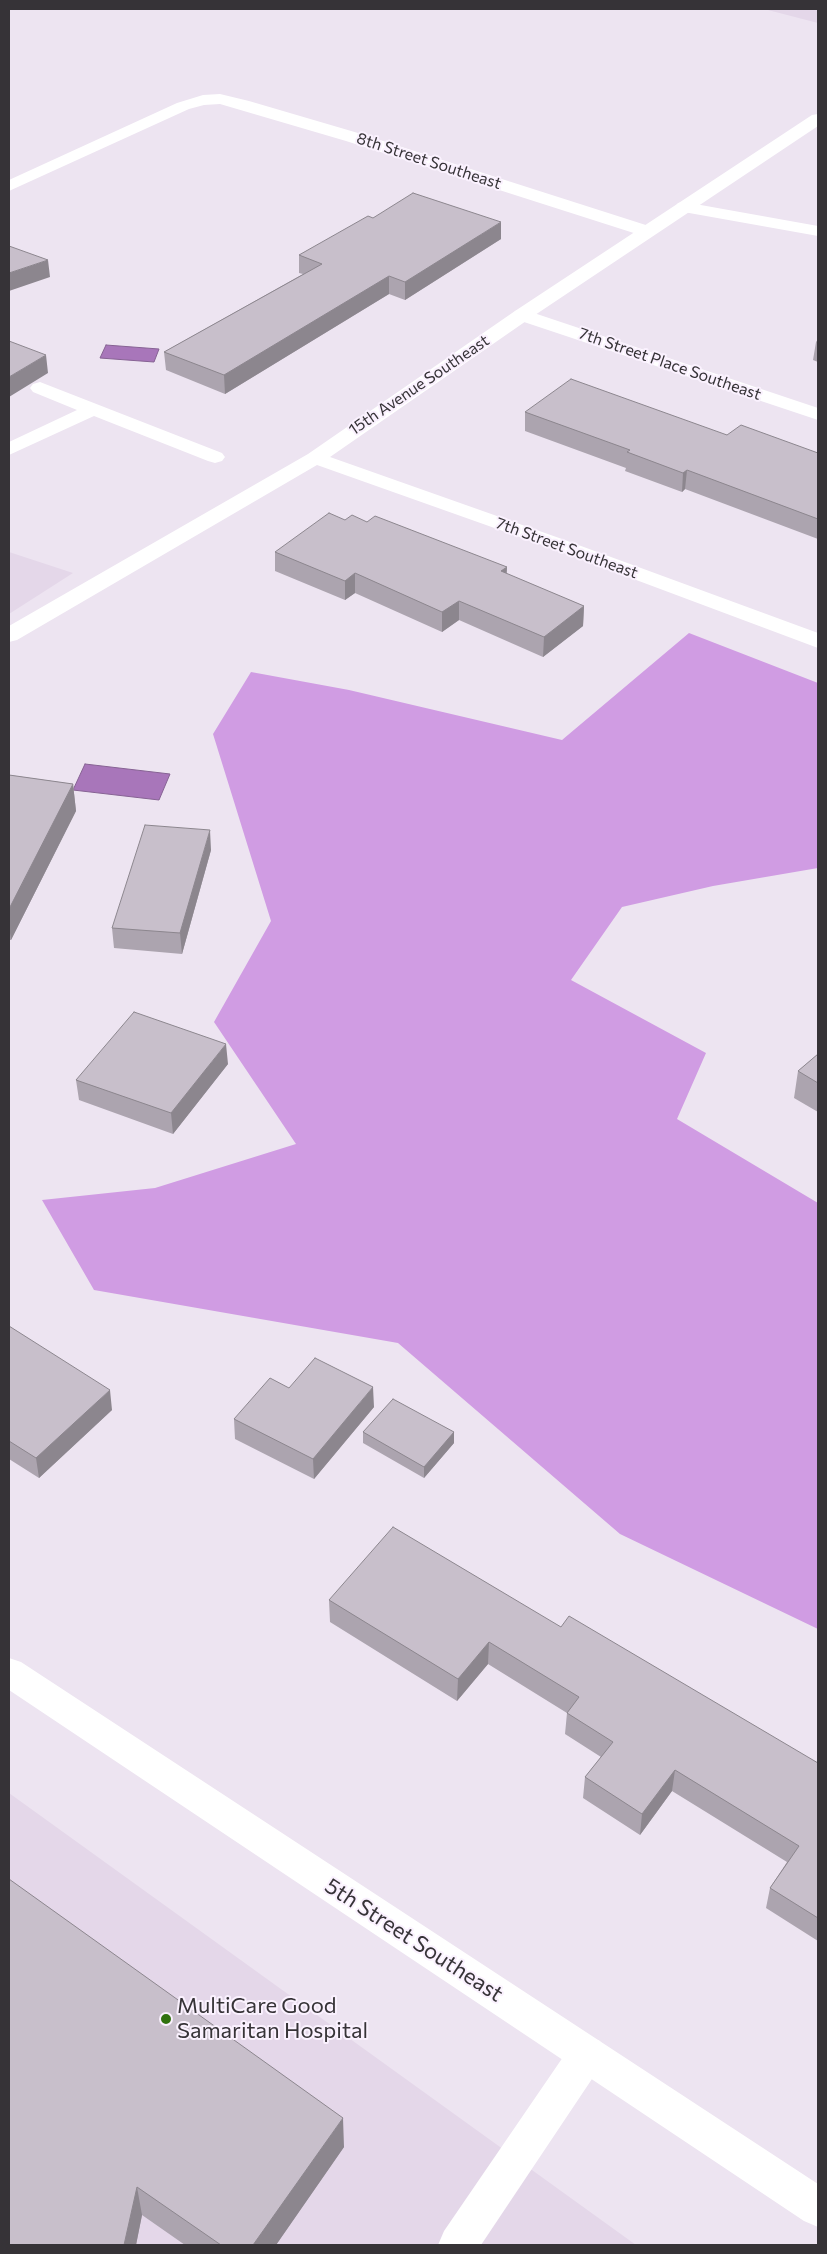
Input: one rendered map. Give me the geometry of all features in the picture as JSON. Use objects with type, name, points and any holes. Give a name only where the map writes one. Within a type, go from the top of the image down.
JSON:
[{"type":"street","name":"8th Street Southeast","points":[[9,186],[116,139],[183,106],[210,99],[243,104],[270,112],[646,231]]},
{"type":"street","name":"15th Avenue Southeast","points":[[9,635],[315,458],[646,231],[818,119]]},
{"type":"street","points":[[684,206],[818,231]]},
{"type":"street","name":"7th Street Place Southeast","points":[[522,315],[818,414]]},
{"type":"street","points":[[40,388],[215,457]]},
{"type":"street","points":[[9,449],[94,409]]},
{"type":"street","name":"7th Street Southeast","points":[[315,458],[555,543],[818,641]]},
{"type":"street","name":"5th Street Southeast","points":[[9,1672],[818,2207]]},
{"type":"street","points":[[458,2245],[587,2054]]},
{"type":"shaded area","points":[[764,9],[818,9],[818,23]]},
{"type":"shaded area","points":[[106,345],[159,349],[154,362],[100,358]]},
{"type":"shaded area","points":[[9,552],[73,573],[9,614]]},
{"type":"shaded area","points":[[689,633],[818,683],[818,868],[713,886],[622,907],[571,980],[706,1053],[677,1119],[818,1203],[818,1629],[620,1534],[398,1343],[94,1290],[42,1200],[155,1188],[296,1144],[214,1022],[271,921],[213,734],[251,672],[349,690],[562,740]]},
{"type":"shaded area","points":[[85,764],[170,774],[159,800],[73,790]]},
{"type":"shaded area","name":"MultiCare Good Samaritan Hospital","points":[[9,1793],[636,2245],[9,2245]]},
{"type":"building","points":[[413,193],[501,222],[405,282],[389,276],[224,375],[164,352],[322,264],[299,255],[368,216],[373,218]]},
{"type":"building","points":[[9,246],[48,260],[9,273]]},
{"type":"building","points":[[9,341],[46,355],[9,377]]},
{"type":"building","points":[[571,379],[727,435],[741,425],[818,453],[818,519],[687,470],[683,473],[627,452],[630,450],[525,412]]},
{"type":"building","points":[[329,513],[345,520],[352,515],[367,522],[375,516],[507,567],[501,571],[584,606],[544,637],[459,601],[442,612],[355,573],[345,581],[275,552]]},
{"type":"building","points":[[9,775],[73,784],[9,909]]},
{"type":"building","points":[[145,825],[210,830],[180,933],[112,928]]},
{"type":"building","points":[[134,1012],[226,1044],[171,1113],[76,1080]]},
{"type":"building","points":[[818,1054],[818,1083],[798,1071]]},
{"type":"building","points":[[9,1326],[110,1390],[36,1458],[9,1441]]},
{"type":"building","points":[[315,1358],[373,1387],[313,1459],[234,1419],[270,1378],[289,1388]]},
{"type":"building","points":[[393,1399],[454,1432],[424,1467],[363,1432]]},
{"type":"building","points":[[393,1527],[561,1627],[569,1616],[818,1763],[818,1918],[770,1888],[799,1846],[675,1770],[642,1814],[585,1777],[613,1742],[567,1713],[579,1697],[489,1642],[458,1679],[329,1600]]},
{"type":"building","points":[[9,1879],[343,2118],[253,2245],[221,2245],[137,2187],[124,2245],[9,2245]]},
{"type":"place","name":"MultiCare Good Samaritan Hospital","points":[[166,2019]]}]
